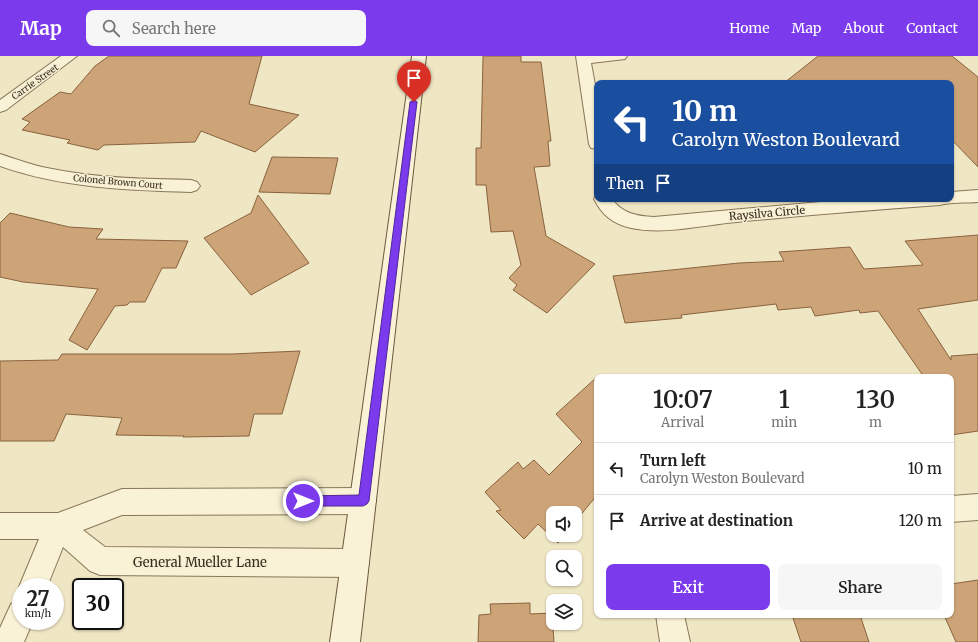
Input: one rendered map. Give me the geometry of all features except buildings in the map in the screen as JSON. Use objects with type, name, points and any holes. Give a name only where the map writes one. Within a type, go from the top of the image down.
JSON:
[{"type":"street","name":"Carrie Street","points":[[0,107],[70,56]]},
{"type":"street","points":[[345,642],[419,56]]},
{"type":"street","points":[[594,126],[583,58],[620,56]]},
{"type":"street","name":"Colonel Brown Court","points":[[0,160],[44,173],[87,181],[191,186]]},
{"type":"street","points":[[954,198],[978,196]]},
{"type":"street","name":"Raysilva Circle","points":[[605,202],[612,212],[622,218],[630,221],[653,224],[738,215],[902,202]]},
{"type":"street","points":[[0,526],[58,526],[122,502],[363,501]]},
{"type":"street","points":[[954,509],[978,507]]},
{"type":"street","points":[[36,578],[58,526]]},
{"type":"street","name":"General Mueller Lane","points":[[58,526],[100,561],[355,563]]},
{"type":"street","points":[[671,618],[675,642]]},
{"type":"street","points":[[9,642],[14,630]]},
{"type":"route","points":[[303,501],[363,501],[414,102]]}]
